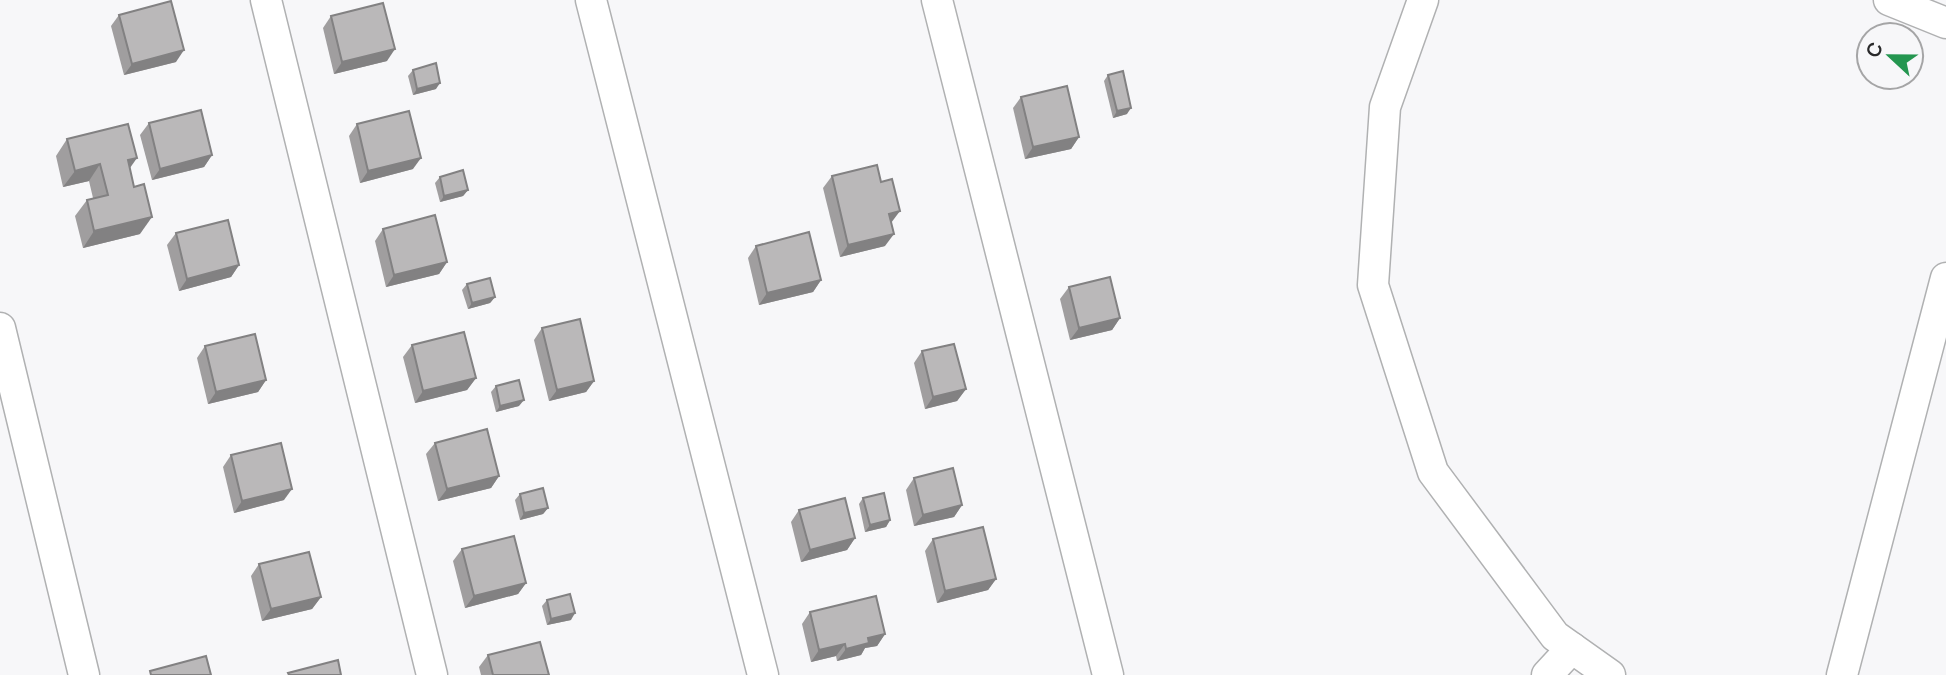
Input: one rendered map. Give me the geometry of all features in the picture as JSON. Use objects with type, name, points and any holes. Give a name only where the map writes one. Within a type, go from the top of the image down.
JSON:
[{"type":"street","points":[[266,0],[432,675]]},
{"type":"street","points":[[591,0],[763,675]]},
{"type":"street","points":[[937,0],[1108,675]]},
{"type":"street","points":[[1423,0],[1385,107],[1373,285],[1433,472],[1555,636],[1610,675]]},
{"type":"street","points":[[1889,0],[1946,23]]},
{"type":"street","points":[[1842,675],[1946,278]]},
{"type":"street","points":[[0,328],[84,675]]},
{"type":"street","points":[[1547,675],[1572,648]]},
{"type":"building","points":[[171,1],[184,50],[132,64],[119,15]]},
{"type":"building","points":[[383,3],[395,49],[342,62],[331,16]]},
{"type":"building","points":[[436,63],[440,83],[417,89],[413,70]]},
{"type":"building","points":[[1123,71],[1131,108],[1117,111],[1108,75]]},
{"type":"building","points":[[1067,86],[1079,137],[1033,147],[1021,97]]},
{"type":"building","points":[[201,110],[212,155],[160,169],[149,123]]},
{"type":"building","points":[[409,111],[421,158],[368,171],[357,124]]},
{"type":"building","points":[[128,124],[137,158],[128,160],[134,187],[144,184],[152,217],[94,231],[87,200],[108,195],[100,164],[75,171],[67,139]]},
{"type":"building","points":[[877,165],[881,182],[892,179],[900,211],[889,214],[894,234],[848,245],[832,176]]},
{"type":"building","points":[[463,170],[468,190],[444,196],[440,177]]},
{"type":"building","points":[[435,215],[447,262],[394,275],[383,229]]},
{"type":"building","points":[[228,220],[239,265],[187,279],[176,233]]},
{"type":"building","points":[[809,232],[821,280],[767,293],[756,246]]},
{"type":"building","points":[[1110,277],[1120,318],[1079,328],[1069,287]]},
{"type":"building","points":[[490,278],[495,297],[472,303],[467,284]]},
{"type":"building","points":[[580,319],[594,381],[557,390],[542,328]]},
{"type":"building","points":[[464,332],[476,378],[423,391],[412,345]]},
{"type":"building","points":[[255,334],[266,380],[216,392],[205,346]]},
{"type":"building","points":[[954,344],[966,389],[933,397],[922,351]]},
{"type":"building","points":[[519,380],[524,400],[500,406],[496,386]]},
{"type":"building","points":[[487,429],[499,476],[447,489],[435,443]]},
{"type":"building","points":[[281,443],[292,489],[242,501],[231,455]]},
{"type":"building","points":[[953,468],[962,505],[923,515],[914,478]]},
{"type":"building","points":[[543,488],[548,508],[524,513],[520,494]]},
{"type":"building","points":[[884,493],[890,520],[870,525],[863,498]]},
{"type":"building","points":[[845,498],[855,538],[810,550],[799,510]]},
{"type":"building","points":[[983,527],[996,579],[945,591],[933,539]]},
{"type":"building","points":[[514,536],[526,583],[474,596],[462,549]]},
{"type":"building","points":[[309,552],[321,597],[271,609],[259,564]]},
{"type":"building","points":[[570,594],[575,613],[551,619],[547,600]]},
{"type":"building","points":[[876,596],[885,634],[868,638],[869,643],[846,649],[845,644],[819,650],[810,612]]},
{"type":"building","points":[[540,642],[549,675],[493,675],[488,655]]},
{"type":"building","points":[[206,656],[211,675],[151,675],[150,671]]},
{"type":"building","points":[[338,660],[341,675],[288,673]]}]
